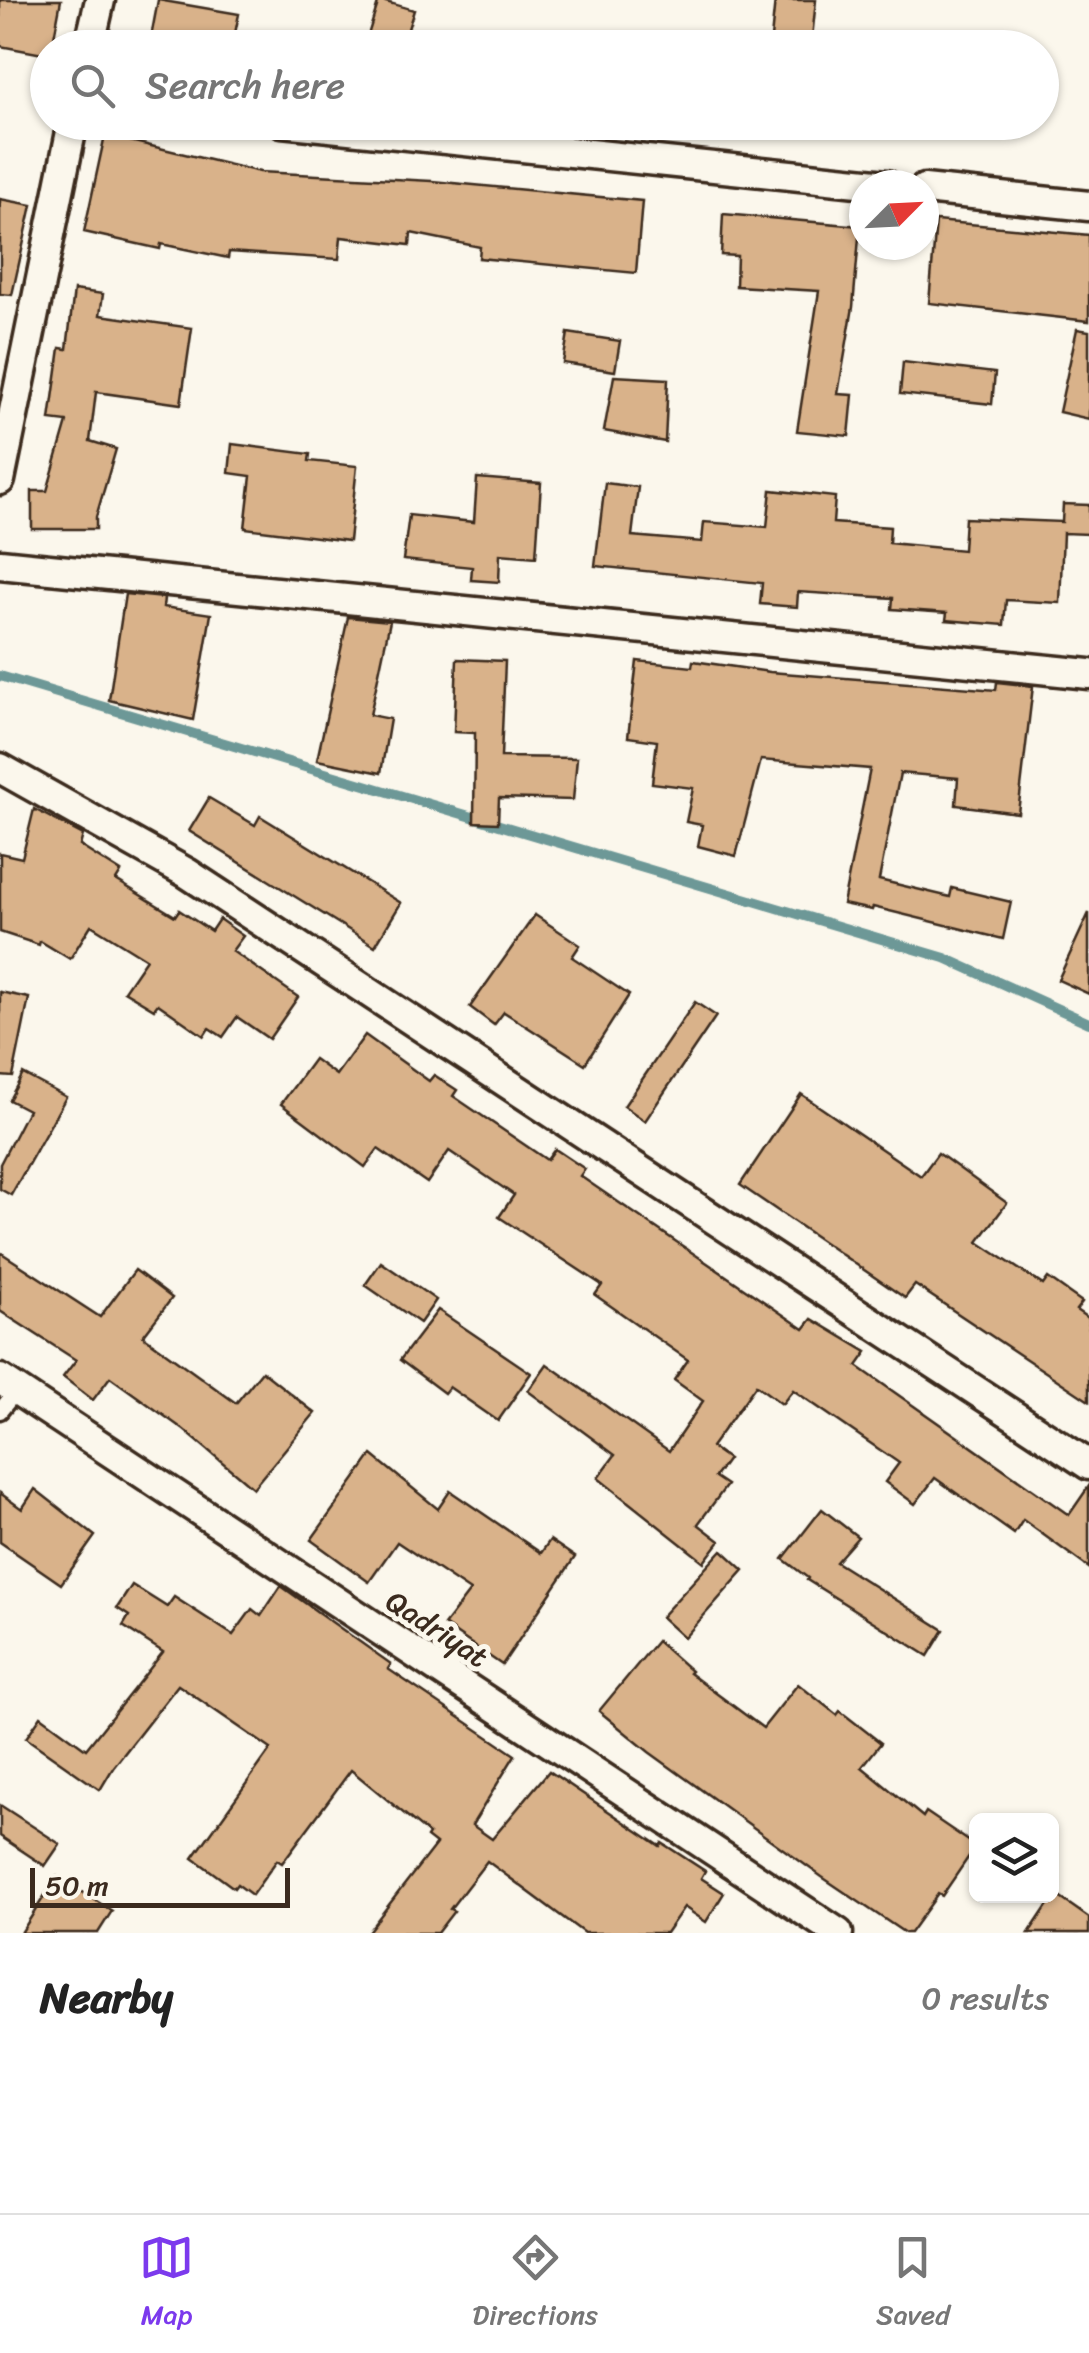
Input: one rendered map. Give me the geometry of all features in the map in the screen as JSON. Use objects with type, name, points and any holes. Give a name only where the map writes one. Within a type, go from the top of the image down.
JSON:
[{"type":"street","points":[[93,30],[100,0]]},
{"type":"street","points":[[0,480],[69,140]]},
{"type":"street","points":[[455,140],[849,181]]},
{"type":"street","points":[[939,191],[1089,206]]},
{"type":"street","points":[[0,564],[1089,674]]},
{"type":"street","points":[[0,768],[187,873],[1089,1465]]},
{"type":"street","name":"Qadriyat","points":[[6,1393],[838,1933]]},
{"type":"building","points":[[0,0],[61,0],[55,30],[30,30],[30,52],[0,46]]},
{"type":"building","points":[[158,0],[239,14],[236,30],[152,30]]},
{"type":"building","points":[[379,0],[414,10],[408,30],[370,30]]},
{"type":"building","points":[[775,0],[816,0],[813,30],[772,30]]},
{"type":"building","points":[[104,140],[126,140],[260,172],[432,181],[642,201],[636,273],[479,258],[480,247],[411,233],[410,245],[341,237],[339,259],[229,252],[228,258],[161,244],[160,249],[84,232]]},
{"type":"building","points":[[0,199],[32,205],[12,295],[0,294]]},
{"type":"building","points":[[723,214],[849,225],[849,260],[857,260],[838,394],[853,395],[849,436],[797,431],[819,291],[736,286],[737,256],[721,255]]},
{"type":"building","points":[[939,221],[1089,235],[1089,321],[929,303],[933,260],[939,260]]},
{"type":"building","points":[[74,290],[103,294],[100,315],[192,328],[181,404],[96,392],[90,441],[116,449],[96,529],[32,529],[32,491],[47,491],[67,422],[50,420],[60,348],[67,349]]},
{"type":"building","points":[[1077,329],[1089,331],[1089,419],[1059,412]]},
{"type":"building","points":[[568,333],[620,341],[615,371],[563,363]]},
{"type":"building","points":[[903,362],[995,373],[992,404],[900,394]]},
{"type":"building","points":[[614,376],[668,379],[665,442],[604,431]]},
{"type":"building","points":[[232,444],[310,454],[309,461],[357,466],[349,541],[245,528],[251,476],[229,473]]},
{"type":"building","points":[[477,478],[541,483],[536,557],[500,554],[499,582],[471,580],[472,567],[403,560],[409,515],[474,522]]},
{"type":"building","points":[[605,483],[638,487],[632,536],[702,542],[704,522],[767,527],[771,490],[835,497],[833,523],[890,527],[889,543],[963,550],[965,518],[1062,522],[1063,504],[1089,505],[1089,534],[1063,533],[1060,603],[1006,600],[1004,625],[946,620],[947,613],[892,609],[893,598],[798,592],[797,607],[760,604],[762,583],[595,566]]},
{"type":"building","points":[[125,594],[164,598],[163,607],[211,614],[193,720],[109,700]]},
{"type":"building","points":[[348,617],[390,621],[370,715],[390,719],[381,773],[317,760]]},
{"type":"building","points":[[457,659],[505,661],[501,757],[577,758],[573,800],[499,798],[498,823],[474,822],[475,733],[454,732]]},
{"type":"building","points":[[637,661],[692,667],[693,661],[770,672],[996,690],[997,682],[1033,686],[1018,813],[956,805],[958,778],[900,773],[879,880],[950,897],[952,888],[1011,902],[1003,939],[873,907],[872,910],[843,904],[870,769],[761,760],[736,856],[698,846],[702,825],[686,822],[693,788],[652,783],[657,741],[628,737]]},
{"type":"building","points":[[209,798],[255,825],[260,816],[401,903],[375,946],[189,831]]},
{"type":"building","points":[[34,809],[83,835],[80,846],[121,872],[116,880],[175,916],[179,910],[211,931],[219,919],[243,936],[232,951],[298,997],[269,1039],[237,1017],[223,1037],[209,1028],[204,1036],[158,1004],[154,1009],[124,991],[146,959],[91,925],[70,959],[40,941],[39,945],[0,932],[0,853],[22,858]]},
{"type":"building","points":[[1089,913],[1089,994],[1058,980]]},
{"type":"building","points":[[535,915],[580,945],[572,957],[629,995],[585,1064],[504,1012],[494,1025],[470,1007]]},
{"type":"building","points":[[0,992],[29,998],[13,1077],[0,1076]]},
{"type":"building","points":[[695,1002],[716,1016],[645,1121],[624,1106]]},
{"type":"building","points":[[365,1035],[429,1081],[434,1075],[457,1090],[453,1096],[547,1160],[555,1149],[585,1169],[580,1176],[804,1329],[812,1319],[867,1352],[857,1366],[1069,1515],[1089,1486],[1089,1568],[1023,1520],[1014,1534],[935,1478],[915,1504],[885,1482],[899,1463],[793,1390],[782,1404],[756,1385],[711,1447],[728,1459],[715,1477],[727,1485],[698,1524],[720,1541],[704,1562],[598,1478],[615,1455],[528,1391],[547,1364],[669,1451],[703,1401],[674,1380],[688,1360],[595,1295],[602,1285],[499,1217],[514,1195],[449,1151],[427,1183],[378,1149],[365,1167],[281,1104],[314,1059],[336,1075]]},
{"type":"building","points":[[23,1074],[66,1097],[11,1195],[0,1189],[0,1164],[28,1110],[9,1100]]},
{"type":"building","points":[[801,1094],[921,1176],[938,1153],[1007,1203],[978,1242],[1043,1285],[1048,1278],[1082,1302],[1076,1310],[1089,1319],[1089,1401],[915,1285],[905,1298],[740,1185]]},
{"type":"building","points":[[0,1252],[100,1317],[135,1270],[172,1298],[143,1336],[236,1403],[262,1371],[315,1413],[253,1488],[184,1430],[110,1377],[93,1400],[63,1377],[76,1360],[0,1311]]},
{"type":"building","points":[[381,1262],[436,1300],[420,1323],[365,1285]]},
{"type":"building","points":[[438,1310],[531,1373],[498,1421],[449,1387],[444,1393],[400,1360]]},
{"type":"building","points":[[372,1455],[438,1509],[450,1491],[541,1553],[550,1540],[575,1557],[502,1665],[444,1625],[470,1591],[397,1542],[369,1582],[311,1540]]},
{"type":"building","points":[[35,1489],[95,1536],[61,1584],[0,1542],[0,1493],[22,1509]]},
{"type":"building","points":[[822,1509],[858,1537],[836,1562],[944,1630],[928,1656],[807,1580],[783,1559]]},
{"type":"building","points":[[722,1550],[744,1570],[684,1638],[661,1617]]},
{"type":"building","points":[[132,1585],[167,1607],[174,1597],[233,1635],[252,1609],[261,1616],[281,1586],[391,1664],[388,1669],[515,1755],[472,1825],[492,1839],[549,1771],[660,1846],[662,1843],[705,1871],[701,1878],[724,1893],[706,1922],[684,1907],[666,1933],[584,1933],[487,1861],[450,1909],[454,1911],[437,1933],[367,1933],[436,1844],[351,1770],[282,1863],[277,1860],[252,1895],[237,1884],[234,1888],[193,1858],[271,1749],[178,1685],[100,1790],[26,1738],[41,1716],[86,1749],[163,1652],[123,1626],[129,1616],[117,1608]]},
{"type":"building","points":[[657,1641],[689,1673],[763,1728],[798,1684],[881,1743],[862,1767],[923,1817],[926,1812],[969,1841],[969,1856],[942,1896],[938,1894],[910,1933],[905,1933],[649,1752],[599,1711]]},
{"type":"building","points":[[0,1805],[60,1844],[45,1866],[0,1836]]},
{"type":"building","points":[[57,1876],[112,1911],[98,1933],[21,1933]]},
{"type":"building","points":[[1059,1897],[1089,1918],[1089,1933],[1029,1933],[1049,1903],[1059,1903]]},
{"type":"waterway","points":[[0,676],[945,958],[1089,1023]]}]
